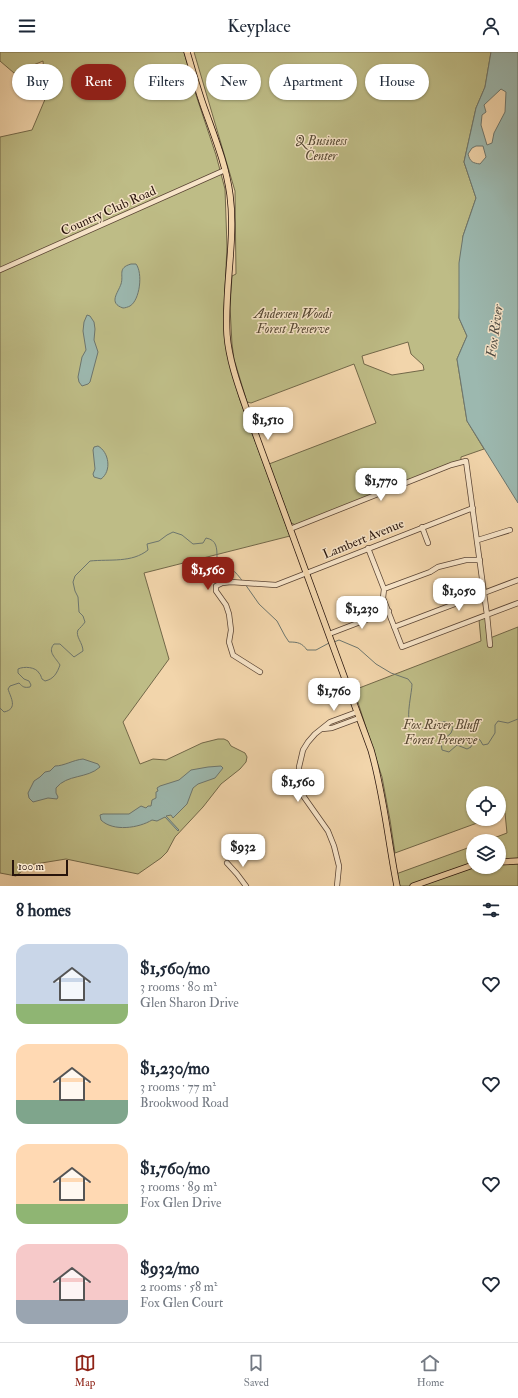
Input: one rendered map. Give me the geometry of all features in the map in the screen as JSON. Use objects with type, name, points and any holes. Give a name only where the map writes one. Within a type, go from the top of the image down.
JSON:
[{"type":"main road","points":[[187,52],[204,108],[223,159],[231,206],[232,239],[228,276],[227,318],[229,350],[246,408],[371,750],[386,815],[391,856],[398,886]]},
{"type":"main road","points":[[506,861],[518,861]]},
{"type":"main road","points":[[413,886],[466,867]]},
{"type":"street","name":"Country Club Road","points":[[0,270],[225,170]]},
{"type":"street","points":[[290,529],[451,465],[466,461],[478,540],[490,645]]},
{"type":"street","name":"Lambert Avenue","points":[[260,672],[233,654],[229,642],[231,630],[229,614],[226,605],[216,591],[216,586],[222,583],[231,582],[276,585],[473,508]]},
{"type":"street","points":[[422,527],[428,543]]},
{"type":"street","points":[[478,540],[510,530]]},
{"type":"street","points":[[368,548],[384,589],[383,598],[402,647],[518,603]]},
{"type":"street","points":[[384,589],[430,572],[438,567],[466,560],[480,560]]},
{"type":"street","points":[[394,628],[518,580]]},
{"type":"street","points":[[330,636],[389,611]]},
{"type":"street","points":[[337,886],[339,866],[332,839],[304,796],[301,789],[298,767],[303,750],[308,742],[330,722],[357,712]]},
{"type":"street","points":[[322,729],[332,728],[359,718]]},
{"type":"street","points":[[227,863],[246,886]]},
{"type":"green space","points":[[0,52],[184,52],[187,64],[134,64],[134,100],[198,100],[216,155],[225,189],[227,247],[224,309],[229,361],[240,400],[290,536],[144,573],[169,659],[123,722],[140,764],[153,759],[166,760],[202,743],[218,739],[228,741],[231,746],[245,753],[247,757],[246,762],[240,769],[221,784],[203,807],[175,837],[167,852],[138,874],[66,859],[29,865],[16,876],[0,873],[0,137],[32,130],[45,100],[63,100],[63,64],[43,64],[43,61],[36,64],[12,64],[12,71],[0,61]]},
{"type":"green space","points":[[194,52],[491,52],[485,87],[476,108],[464,162],[476,198],[463,236],[459,318],[467,336],[457,359],[467,421],[484,449],[461,457],[461,461],[296,525],[291,523],[269,464],[376,423],[354,364],[251,403],[247,402],[234,359],[232,344],[230,307],[232,276],[236,274],[235,191],[208,100],[261,100],[261,64],[206,64],[206,93]],"holes":[[[408,342],[411,354],[423,365],[424,370],[392,375],[364,364],[362,356]]]},
{"type":"green space","name":"Fox River Bluff Forest Preserve","points":[[489,616],[490,638],[518,627],[518,886],[398,886],[396,874],[466,849],[466,874],[506,874],[506,834],[504,834],[507,833],[506,786],[466,786],[466,826],[469,826],[395,853],[382,777],[354,690],[481,641],[479,620]]},
{"type":"water","name":"Fox River","points":[[491,52],[518,52],[518,503],[467,421],[457,359],[467,336],[459,318],[459,263],[463,236],[476,198],[464,162],[476,108],[485,87]],"holes":[[[501,89],[506,92],[505,112],[494,133],[492,143],[487,145],[481,125],[482,115],[486,112],[484,105]],[[476,146],[483,146],[486,157],[480,164],[472,162],[468,154],[472,148]]]},
{"type":"water","points":[[131,264],[136,264],[138,268],[140,280],[138,292],[133,303],[130,306],[123,308],[118,306],[115,298],[122,281],[122,270]]},
{"type":"water","points":[[87,315],[90,316],[94,322],[94,340],[98,352],[90,382],[82,386],[78,377],[82,357],[86,350],[83,331],[84,322]]},
{"type":"water","points":[[98,446],[105,453],[108,462],[107,471],[101,479],[94,477],[93,474],[95,469],[93,450],[94,447]]},
{"type":"water","points":[[83,759],[98,764],[100,767],[95,771],[66,780],[56,788],[57,799],[48,798],[33,802],[29,798],[28,793],[34,781],[45,772],[50,771],[55,766]]},
{"type":"water","points":[[221,766],[223,768],[215,778],[198,784],[193,788],[187,804],[173,818],[171,815],[166,816],[179,830],[178,831],[165,817],[157,821],[152,820],[147,823],[126,828],[112,826],[101,820],[100,815],[103,814],[129,814],[141,806],[146,808],[151,806],[152,800],[156,798],[156,792],[158,791],[157,788],[179,780],[191,770]]},
{"type":"waterway","points":[[0,708],[4,712],[8,711],[12,706],[12,699],[8,689],[10,686],[19,683],[25,687],[30,687],[31,685],[29,681],[24,679],[18,673],[18,669],[26,667],[33,668],[45,681],[51,679],[55,675],[60,665],[51,650],[54,644],[60,644],[74,657],[83,651],[77,632],[85,622],[83,616],[79,612],[78,597],[73,582],[75,576],[90,561],[120,560],[135,557],[148,550],[147,544],[159,541],[173,532],[182,535],[193,544],[203,543],[206,538],[210,539],[216,545],[217,558],[234,571],[243,582]]},
{"type":"waterway","points":[[245,584],[259,604],[277,621],[289,642],[300,643],[307,650],[316,650],[329,643]]},
{"type":"waterway","points":[[334,642],[339,640],[358,648],[376,664],[391,673],[408,679],[412,684],[409,715],[411,724],[418,727],[428,728],[440,722],[447,722],[453,728],[451,733],[441,742],[442,750],[449,752],[457,745],[467,749],[471,747],[472,740],[475,737],[480,740],[483,745],[488,744],[495,733],[495,725],[498,721],[508,723],[518,719]]},
{"type":"park label","name":"Q Business Center","points":[[321,148]]},
{"type":"park label","name":"Andersen Woods Forest Preserve","points":[[293,320]]}]
